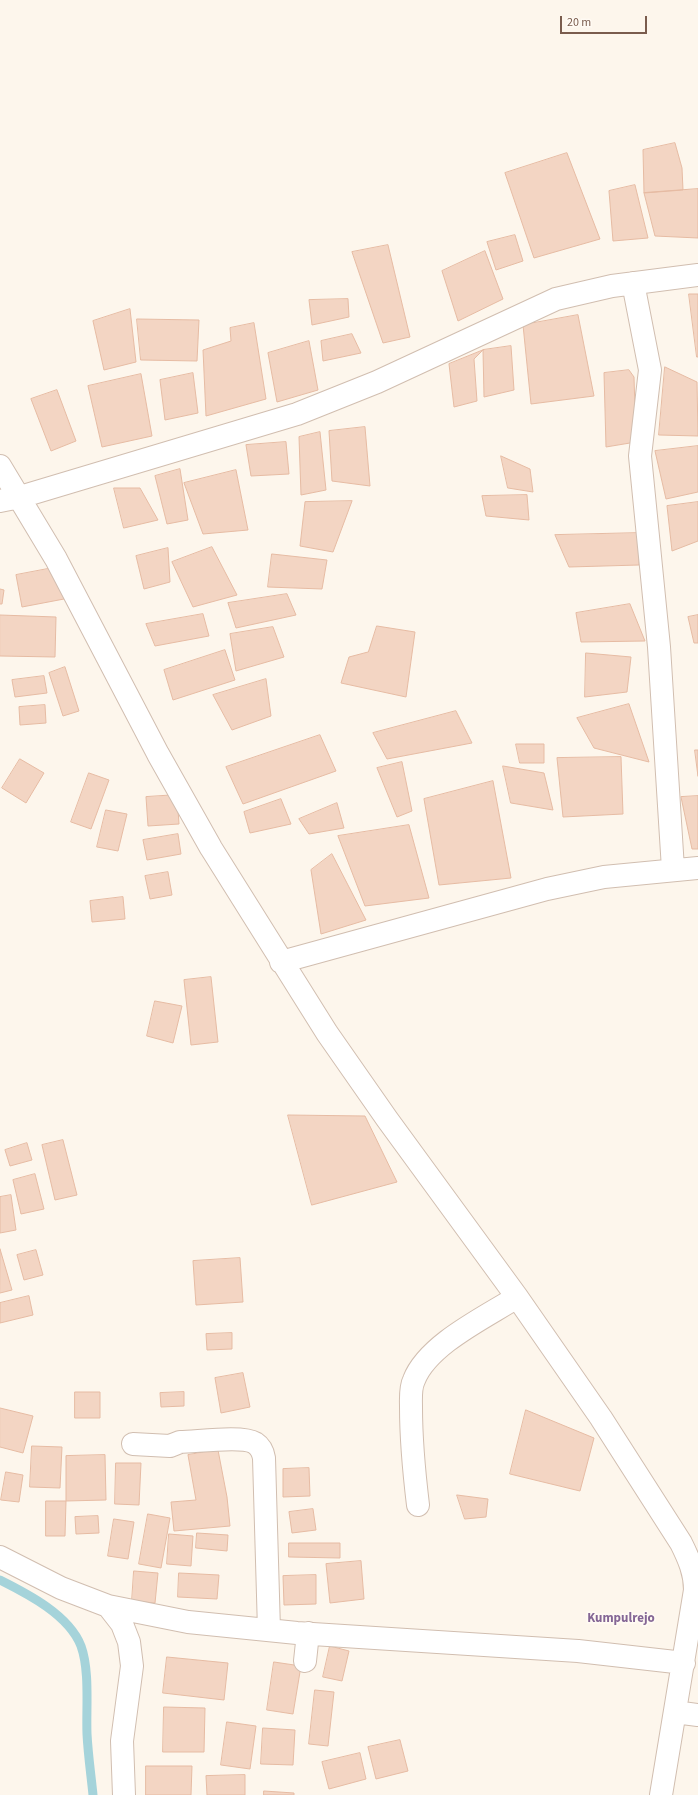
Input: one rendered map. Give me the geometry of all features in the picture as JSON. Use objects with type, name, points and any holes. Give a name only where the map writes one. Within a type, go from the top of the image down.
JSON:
[{"type":"street","points":[[10,499],[298,414],[377,382],[556,299],[586,291],[632,283],[698,275]]},
{"type":"street","points":[[632,283],[650,370],[640,456],[659,647],[673,870]]},
{"type":"street","points":[[0,466],[10,499],[56,559],[158,754],[211,848],[326,1033],[517,1297],[601,1418],[681,1543],[690,1562],[695,1579],[695,1590],[661,1795]]},
{"type":"street","points":[[282,962],[547,889],[604,877],[698,868]]},
{"type":"street","points":[[418,1505],[412,1461],[411,1418],[414,1380],[428,1357],[446,1341],[517,1297]]},
{"type":"street","points":[[133,1444],[170,1446],[180,1442],[242,1439],[256,1443],[262,1450],[264,1458],[269,1630]]},
{"type":"street","points":[[0,1557],[61,1588],[108,1606],[188,1622],[308,1633],[555,1649],[684,1663]]},
{"type":"street","points":[[108,1606],[122,1624],[129,1642],[132,1666],[122,1741],[124,1795]]},
{"type":"street","points":[[305,1661],[308,1633]]},
{"type":"street","points":[[675,1712],[698,1715]]},
{"type":"building","points":[[675,143],[682,168],[683,190],[644,193],[643,150]]},
{"type":"building","points":[[567,153],[600,239],[534,258],[505,173]]},
{"type":"building","points":[[635,185],[648,238],[613,241],[609,191]]},
{"type":"building","points":[[698,189],[698,238],[655,236],[644,193]]},
{"type":"building","points":[[515,235],[523,261],[496,270],[487,242]]},
{"type":"building","points":[[388,245],[410,337],[383,343],[352,252]]},
{"type":"building","points":[[485,251],[503,299],[458,321],[442,271]]},
{"type":"building","points":[[689,294],[698,294],[698,357],[697,357]]},
{"type":"building","points":[[348,299],[349,317],[312,325],[309,300]]},
{"type":"building","points":[[130,309],[136,362],[104,370],[93,321]]},
{"type":"building","points":[[578,315],[594,396],[531,404],[523,325]]},
{"type":"building","points":[[137,319],[199,320],[197,361],[141,360]]},
{"type":"building","points":[[254,323],[266,399],[206,416],[203,350],[231,341],[230,328]]},
{"type":"building","points":[[352,334],[361,353],[323,361],[321,341]]},
{"type":"building","points":[[309,341],[318,390],[277,402],[268,353]]},
{"type":"building","points":[[511,346],[514,390],[484,397],[483,350]]},
{"type":"building","points":[[483,350],[474,359],[477,401],[454,407],[449,364]]},
{"type":"building","points":[[665,367],[697,382],[698,436],[659,435]]},
{"type":"building","points":[[629,370],[634,377],[636,442],[606,447],[604,373]]},
{"type":"building","points":[[193,373],[198,413],[165,420],[160,380]]},
{"type":"building","points":[[141,374],[152,436],[102,447],[88,386]]},
{"type":"building","points":[[57,390],[76,441],[51,451],[31,399]]},
{"type":"building","points":[[365,427],[370,486],[332,481],[329,431]]},
{"type":"building","points":[[320,432],[326,490],[301,495],[299,437]]},
{"type":"building","points":[[286,442],[289,474],[251,476],[246,445]]},
{"type":"building","points":[[698,446],[698,492],[666,499],[655,451]]},
{"type":"building","points":[[501,456],[530,469],[533,492],[508,488]]},
{"type":"building","points":[[180,469],[188,520],[167,524],[155,476]]},
{"type":"building","points":[[236,470],[248,530],[203,534],[184,483]]},
{"type":"building","points":[[114,488],[140,488],[158,520],[124,528]]},
{"type":"building","points":[[527,495],[529,520],[486,516],[482,496]]},
{"type":"building","points":[[352,501],[333,552],[300,546],[305,502]]},
{"type":"building","points":[[698,502],[698,541],[672,551],[667,506]]},
{"type":"building","points":[[640,533],[639,565],[569,567],[555,535]]},
{"type":"building","points":[[212,547],[237,595],[193,607],[172,562]]},
{"type":"building","points":[[168,548],[170,582],[144,589],[136,556]]},
{"type":"building","points":[[272,554],[327,560],[322,589],[268,587]]},
{"type":"building","points":[[58,567],[64,599],[22,607],[16,575]]},
{"type":"building","points":[[0,589],[4,590],[2,604],[0,604]]},
{"type":"building","points":[[287,594],[296,615],[236,628],[228,603]]},
{"type":"building","points":[[630,604],[645,641],[581,642],[576,613]]},
{"type":"building","points":[[203,614],[209,636],[155,646],[146,624]]},
{"type":"building","points":[[0,615],[56,617],[55,657],[0,656]]},
{"type":"building","points":[[698,615],[698,643],[694,643],[688,617]]},
{"type":"building","points":[[377,626],[415,632],[406,697],[341,683],[349,657],[368,652]]},
{"type":"building","points":[[273,627],[284,657],[236,671],[230,634]]},
{"type":"building","points":[[225,650],[235,680],[173,700],[164,670]]},
{"type":"building","points":[[586,653],[631,657],[627,692],[585,697]]},
{"type":"building","points":[[65,667],[79,711],[63,716],[49,673]]},
{"type":"building","points":[[44,676],[47,693],[15,697],[12,680]]},
{"type":"building","points":[[266,679],[271,716],[232,730],[213,695]]},
{"type":"building","points":[[629,704],[649,762],[594,748],[577,718]]},
{"type":"building","points":[[45,705],[46,723],[20,725],[19,707]]},
{"type":"building","points":[[456,711],[472,743],[387,759],[373,733]]},
{"type":"building","points":[[320,735],[336,771],[243,804],[226,767]]},
{"type":"building","points":[[516,744],[544,744],[544,763],[520,763]]},
{"type":"building","points":[[695,750],[698,750],[698,776]]},
{"type":"building","points":[[621,757],[623,814],[563,817],[557,758]]},
{"type":"building","points":[[20,759],[44,773],[26,803],[2,788]]},
{"type":"building","points":[[402,762],[412,811],[397,817],[377,768]]},
{"type":"building","points":[[503,766],[544,773],[553,810],[511,803]]},
{"type":"building","points":[[89,773],[109,780],[91,829],[71,822]]},
{"type":"building","points":[[493,781],[511,878],[439,885],[424,799]]},
{"type":"building","points":[[177,795],[179,824],[148,826],[146,797]]},
{"type":"building","points":[[698,796],[698,849],[692,849],[681,797]]},
{"type":"building","points":[[281,799],[291,824],[250,833],[244,812]]},
{"type":"building","points":[[337,803],[344,828],[309,834],[299,819]]},
{"type":"building","points":[[106,810],[127,814],[118,851],[97,847]]},
{"type":"building","points":[[409,825],[429,898],[365,906],[338,836]]},
{"type":"building","points":[[178,834],[181,854],[147,860],[143,840]]},
{"type":"building","points":[[332,854],[366,920],[321,934],[311,870]]},
{"type":"building","points":[[168,872],[172,895],[150,899],[145,876]]},
{"type":"building","points":[[123,897],[125,919],[92,922],[90,901]]},
{"type":"building","points":[[211,977],[218,1042],[191,1045],[184,980]]},
{"type":"building","points":[[155,1001],[182,1006],[173,1043],[147,1036]]},
{"type":"building","points":[[288,1115],[365,1116],[397,1182],[312,1205]]},
{"type":"building","points":[[63,1140],[77,1195],[55,1200],[42,1145]]},
{"type":"building","points":[[27,1143],[32,1160],[10,1166],[5,1150]]},
{"type":"building","points":[[35,1174],[44,1209],[21,1214],[13,1180]]},
{"type":"building","points":[[11,1195],[16,1230],[0,1233],[0,1197]]},
{"type":"building","points":[[0,1249],[12,1290],[0,1293]]},
{"type":"building","points":[[36,1250],[43,1275],[24,1280],[17,1255]]},
{"type":"building","points":[[240,1258],[243,1302],[196,1305],[193,1261]]},
{"type":"building","points":[[29,1296],[33,1315],[0,1323],[0,1303]]},
{"type":"building","points":[[232,1333],[232,1349],[207,1350],[206,1334]]},
{"type":"building","points":[[243,1373],[250,1407],[221,1413],[215,1378]]},
{"type":"building","points":[[75,1392],[100,1392],[100,1418],[75,1418]]},
{"type":"building","points":[[184,1392],[184,1406],[161,1407],[160,1393]]},
{"type":"building","points":[[0,1408],[33,1416],[23,1453],[0,1447]]},
{"type":"building","points":[[526,1410],[594,1438],[580,1491],[510,1474]]},
{"type":"building","points":[[32,1446],[62,1447],[60,1488],[30,1487]]},
{"type":"building","points":[[218,1450],[227,1497],[230,1526],[174,1531],[171,1502],[196,1500],[188,1455]]},
{"type":"building","points":[[105,1455],[106,1500],[66,1501],[66,1456]]},
{"type":"building","points":[[116,1463],[141,1463],[139,1505],[115,1504]]},
{"type":"building","points":[[309,1468],[310,1496],[283,1497],[283,1469]]},
{"type":"building","points":[[6,1472],[23,1475],[19,1502],[1,1500]]},
{"type":"building","points":[[457,1495],[488,1499],[486,1517],[465,1519]]},
{"type":"building","points":[[46,1501],[66,1501],[65,1536],[46,1536]]},
{"type":"building","points":[[313,1509],[316,1530],[292,1533],[289,1512]]},
{"type":"building","points":[[148,1514],[170,1518],[161,1568],[139,1564]]},
{"type":"building","points":[[98,1516],[99,1533],[76,1534],[75,1517]]},
{"type":"building","points":[[114,1519],[134,1522],[128,1559],[108,1556]]},
{"type":"building","points":[[197,1533],[228,1535],[227,1551],[196,1548]]},
{"type":"building","points":[[169,1534],[193,1536],[191,1566],[167,1564]]},
{"type":"building","points":[[289,1543],[340,1543],[340,1558],[289,1557]]},
{"type":"building","points":[[361,1561],[364,1599],[330,1603],[326,1564]]},
{"type":"building","points":[[134,1571],[158,1573],[155,1603],[132,1601]]},
{"type":"building","points":[[179,1573],[219,1575],[217,1599],[178,1597]]},
{"type":"building","points":[[316,1575],[316,1604],[284,1605],[283,1576]]},
{"type":"building","points":[[330,1646],[349,1651],[342,1681],[323,1677]]},
{"type":"building","points":[[167,1657],[228,1663],[224,1700],[163,1693]]},
{"type":"building","points":[[274,1662],[301,1666],[293,1714],[267,1710]]},
{"type":"building","points":[[315,1690],[334,1692],[328,1746],[309,1744]]},
{"type":"building","points":[[164,1707],[205,1708],[204,1752],[163,1752]]},
{"type":"building","points":[[227,1722],[256,1726],[250,1769],[221,1765]]},
{"type":"building","points":[[263,1728],[295,1730],[293,1765],[261,1764]]},
{"type":"building","points":[[400,1740],[408,1771],[376,1779],[368,1747]]},
{"type":"building","points":[[360,1753],[366,1779],[329,1789],[322,1762]]},
{"type":"building","points":[[146,1766],[192,1766],[191,1795],[146,1795]]},
{"type":"building","points":[[245,1775],[245,1795],[207,1795],[206,1776]]},
{"type":"building","points":[[264,1791],[294,1793],[294,1795],[264,1795]]},
{"type":"waterway","points":[[0,1580],[35,1599],[57,1615],[75,1635],[81,1646],[87,1678],[87,1734],[93,1795]]},
{"type":"district","name":"Kumpulrejo","points":[[621,1619]]}]
